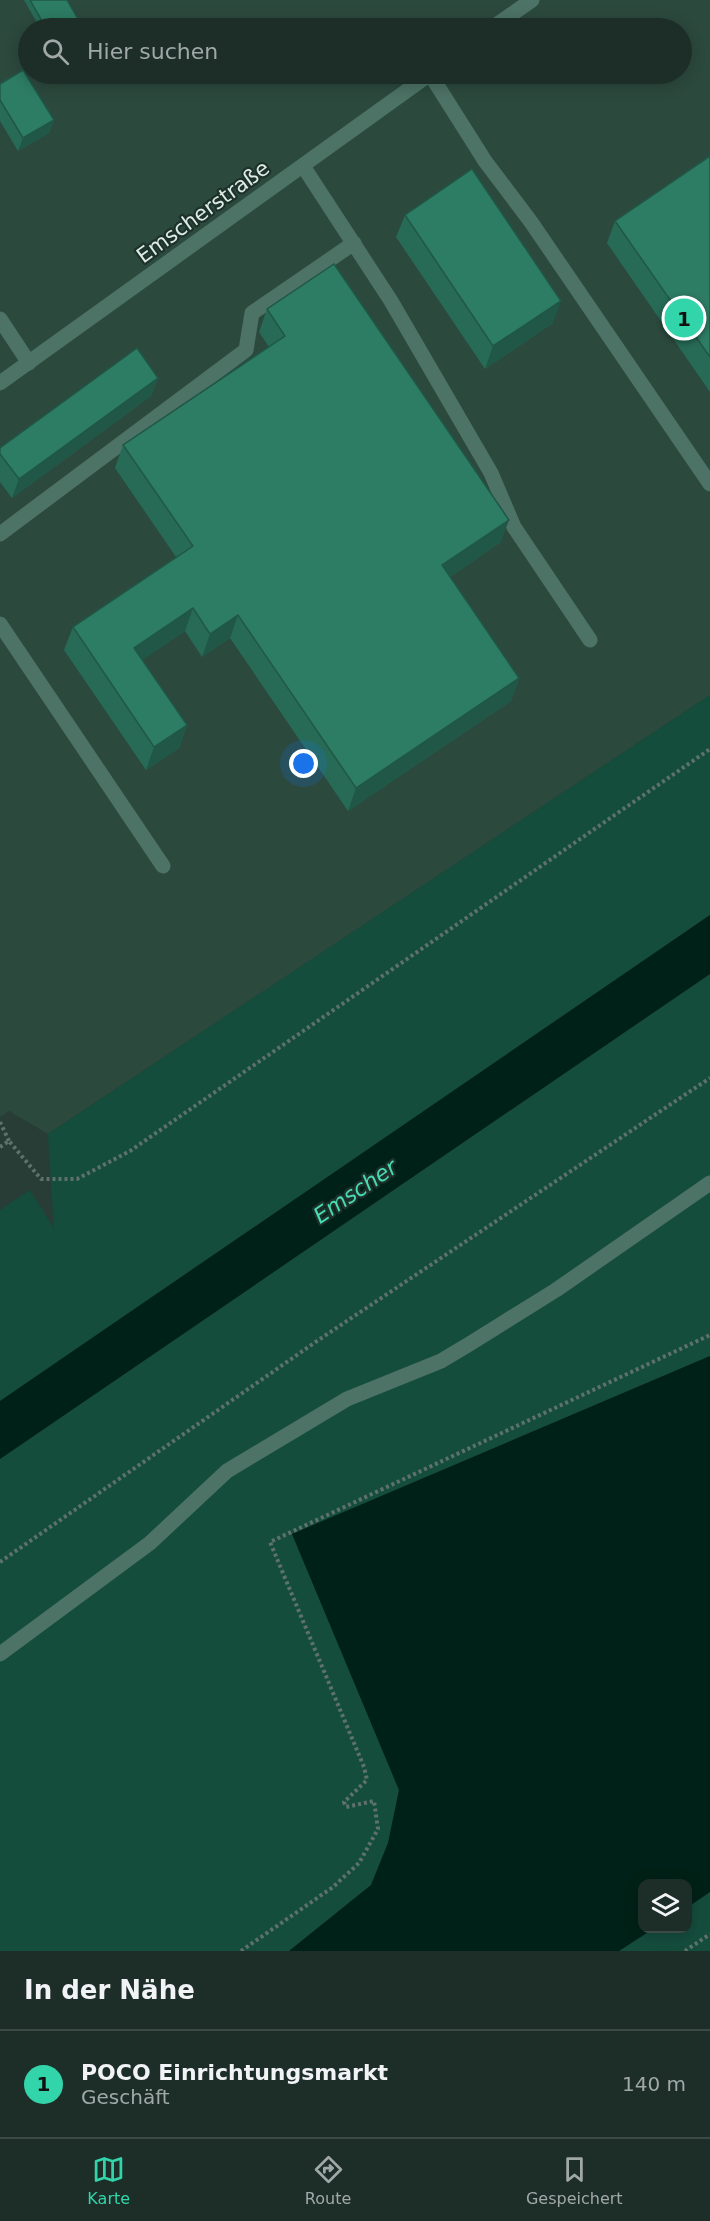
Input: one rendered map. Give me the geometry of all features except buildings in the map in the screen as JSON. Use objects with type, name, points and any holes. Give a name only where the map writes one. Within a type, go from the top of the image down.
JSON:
[{"type":"street","points":[[506,18],[532,0]]},
{"type":"street","name":"Emscherstraße","points":[[0,383],[416,84]]},
{"type":"street","points":[[436,84],[485,161],[531,222],[710,483]]},
{"type":"street","points":[[303,166],[391,301],[491,473],[514,527],[590,640]]},
{"type":"street","points":[[0,534],[246,350],[252,312],[354,243]]},
{"type":"street","points":[[0,319],[29,363]]},
{"type":"street","points":[[0,624],[163,866]]},
{"type":"street","points":[[0,1654],[150,1543],[226,1471],[347,1399],[441,1360],[471,1343],[556,1290],[710,1183]]},
{"type":"path","points":[[0,1122],[9,1141],[41,1179],[77,1179],[130,1151],[710,749]]},
{"type":"path","points":[[0,1562],[317,1341],[710,1078]]},
{"type":"path","points":[[0,1147],[9,1141]]},
{"type":"path","points":[[241,1951],[333,1887],[359,1863],[378,1829],[374,1800],[346,1807],[344,1802],[367,1780],[364,1767],[270,1542],[710,1335]]},
{"type":"path","points":[[685,1951],[710,1934]]},
{"type":"shaded area","points":[[0,0],[710,0],[710,695],[48,1134],[9,1111],[0,1117]]},
{"type":"shaded area","points":[[710,695],[710,915],[0,1401],[0,1210],[30,1190],[54,1229],[48,1134]]},
{"type":"shaded area","points":[[710,974],[710,1356],[292,1534],[399,1790],[388,1843],[371,1885],[289,1951],[0,1951],[0,1459]]},
{"type":"shaded area","points":[[710,1892],[710,1951],[619,1951],[647,1933],[692,1933],[692,1904]]},
{"type":"water","name":"Emscher","points":[[710,915],[710,974],[0,1459],[0,1401]]},
{"type":"water","points":[[710,1356],[710,1892],[692,1904],[692,1879],[638,1879],[638,1933],[647,1933],[619,1951],[289,1951],[371,1885],[388,1843],[399,1790],[292,1534]]},
{"type":"place","name":"POCO Einrichtungsmarkt","points":[[684,318]]}]
